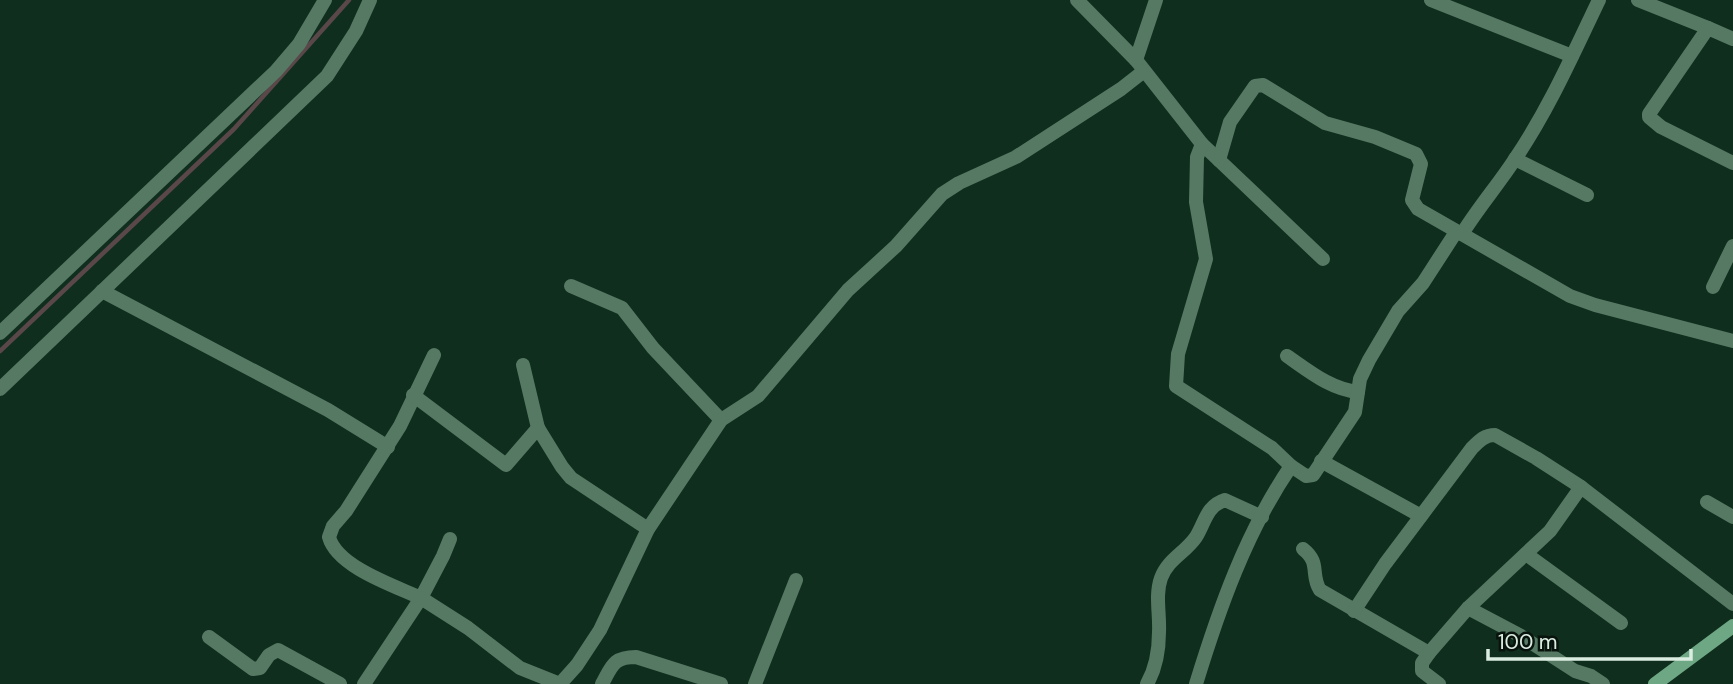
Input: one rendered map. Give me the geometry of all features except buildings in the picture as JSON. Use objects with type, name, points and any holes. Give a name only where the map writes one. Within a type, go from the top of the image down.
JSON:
[{"type":"street","points":[[0,334],[276,71],[299,44],[325,0]]},
{"type":"street","points":[[0,389],[327,76],[356,31],[370,0]]},
{"type":"street","points":[[1077,0],[1140,65],[1202,144],[1323,259]]},
{"type":"street","points":[[434,355],[388,447],[333,526],[329,537],[333,548],[365,572],[421,598],[468,628],[520,668],[560,684],[577,666],[600,630],[648,529],[721,420],[758,396],[848,290],[896,246],[942,194],[959,183],[1016,158],[1121,89],[1140,65],[1156,0]]},
{"type":"street","points":[[1431,0],[1572,56]]},
{"type":"street","points":[[1202,144],[1197,157],[1196,202],[1206,259],[1178,355],[1176,386],[1272,448],[1306,477],[1311,476],[1355,412],[1360,379],[1398,311],[1423,283],[1515,159],[1548,104],[1599,0]]},
{"type":"street","points":[[1638,0],[1733,39]]},
{"type":"street","points":[[1708,28],[1649,117],[1661,127],[1733,163]]},
{"type":"street","points":[[1219,160],[1233,116],[1255,86],[1263,85],[1325,123],[1375,137],[1416,153],[1421,164],[1413,202],[1426,215],[1570,296],[1733,341]]},
{"type":"street","points":[[1515,159],[1587,195]]},
{"type":"street","points":[[1713,287],[1733,246]]},
{"type":"street","points":[[571,286],[622,308],[653,348],[721,420]]},
{"type":"street","points":[[102,291],[328,410],[388,447]]},
{"type":"street","points":[[1287,356],[1331,384],[1358,391]]},
{"type":"street","points":[[523,365],[538,428],[562,467],[571,478],[648,529]]},
{"type":"street","points":[[413,395],[506,465],[538,428]]},
{"type":"street","points":[[1354,611],[1472,447],[1488,435],[1496,435],[1581,488],[1733,604]]},
{"type":"street","points":[[1321,461],[1421,516]]},
{"type":"street","points":[[1196,684],[1221,606],[1262,517],[1291,466]]},
{"type":"street","points":[[1439,684],[1422,671],[1422,663],[1429,653],[1468,608],[1550,530],[1581,488]]},
{"type":"street","points":[[1147,684],[1157,659],[1158,588],[1170,562],[1191,543],[1207,513],[1217,502],[1224,500],[1262,517]]},
{"type":"street","points":[[1707,502],[1733,517]]},
{"type":"street","points":[[364,684],[421,598],[450,539]]},
{"type":"street","points":[[1303,549],[1311,555],[1315,563],[1315,579],[1320,590],[1429,653]]},
{"type":"street","points":[[1526,555],[1621,623]]},
{"type":"street","points":[[755,684],[796,580]]},
{"type":"street","points":[[1468,608],[1521,636],[1575,671],[1591,676],[1603,684]]},
{"type":"street","points":[[1655,684],[1733,626]]},
{"type":"street","points":[[209,637],[253,668],[260,668],[269,656],[278,650],[340,684]]},
{"type":"street","points":[[602,684],[615,662],[624,657],[636,657],[721,684]]},
{"type":"street","points":[[667,684],[674,669]]},
{"type":"waterway","points":[[0,351],[234,129],[349,0]]}]
